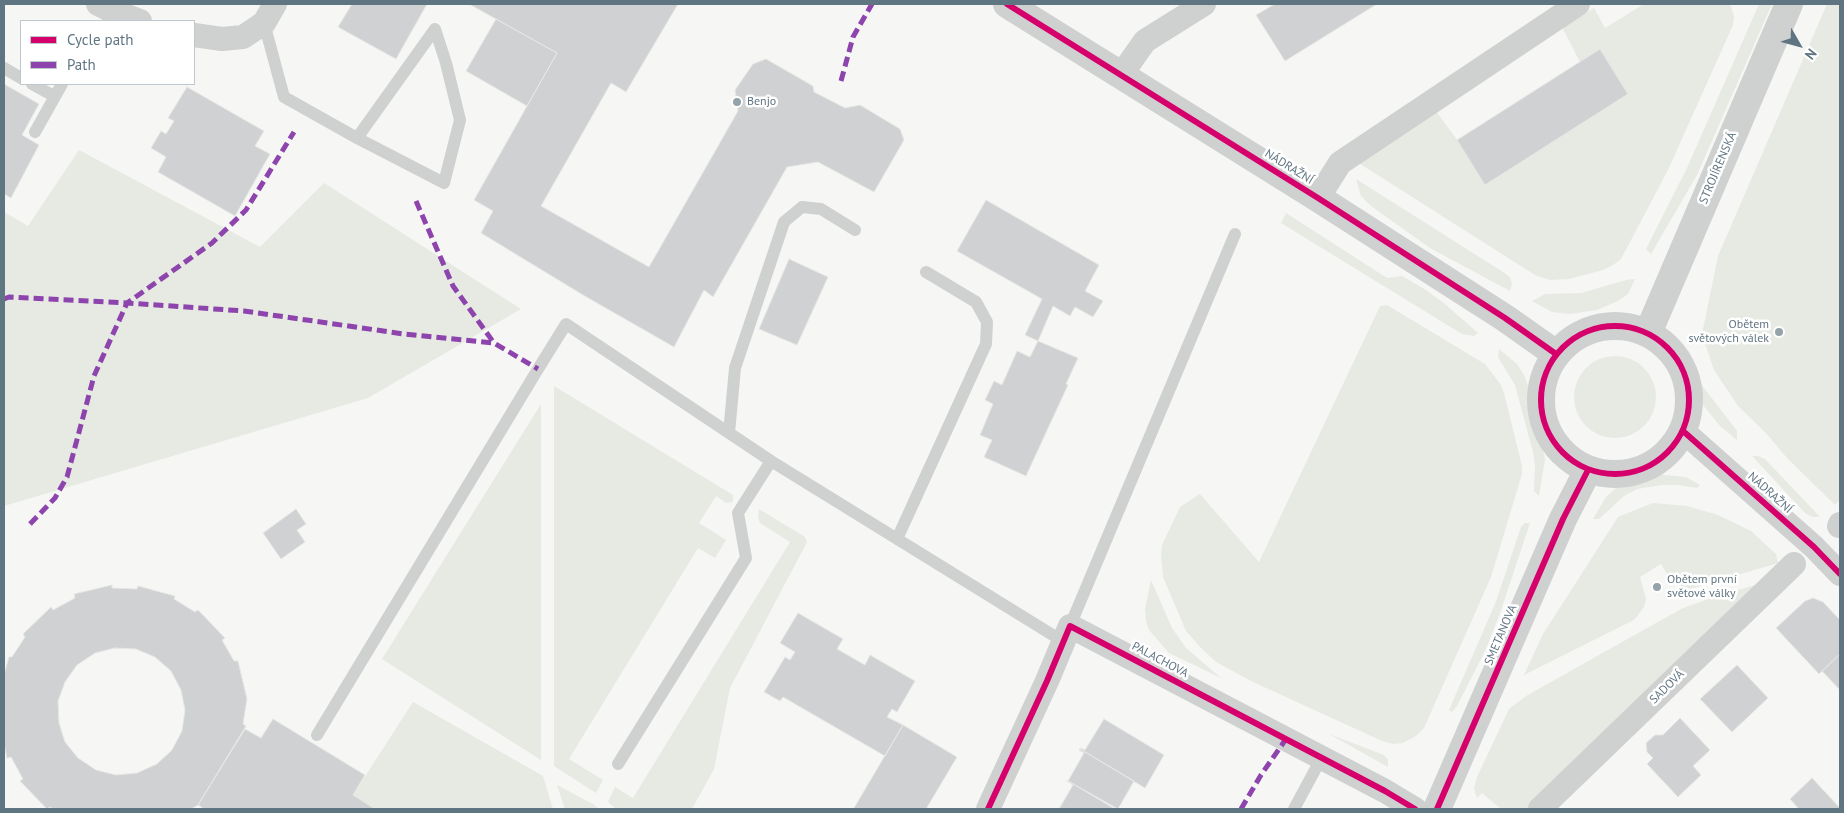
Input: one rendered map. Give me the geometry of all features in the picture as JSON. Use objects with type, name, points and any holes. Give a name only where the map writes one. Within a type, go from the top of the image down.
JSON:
[{"type":"street","name":"NÁDRAŽNÍ","points":[[1006,4],[1318,198],[1505,318],[1556,354]]},
{"type":"street","points":[[1121,75],[1145,41],[1204,4]]},
{"type":"street","points":[[1318,198],[1340,163],[1578,4]]},
{"type":"street","name":"STROJÍRENSKÁ","points":[[1648,333],[1789,4]]},
{"type":"street","points":[[102,12],[136,20]]},
{"type":"street","points":[[195,35],[222,39],[243,37],[270,14]]},
{"type":"street","points":[[1606,326],[1627,327],[1648,333],[1666,346],[1677,360],[1685,375],[1689,409],[1682,431],[1674,445],[1663,457],[1650,466],[1635,472],[1611,474],[1588,470],[1575,464],[1564,455],[1547,433],[1543,420],[1540,392],[1543,378],[1549,365],[1566,343],[1591,329],[1606,326]]},
{"type":"street","name":"NÁDRAŽNÍ","points":[[1682,431],[1814,548],[1840,574]]},
{"type":"street","name":"SMETANOVA","points":[[1437,809],[1563,519],[1588,470]]},
{"type":"street","name":"SADOVÁ","points":[[1540,809],[1794,564]]},
{"type":"street","points":[[988,809],[1067,634]]},
{"type":"street","name":"PALACHOVA","points":[[1067,634],[1322,757],[1415,809]]},
{"type":"lane","points":[[270,14],[284,97],[357,138],[444,183],[460,120],[446,63],[435,29],[357,138]]},
{"type":"lane","points":[[4,68],[20,77]]},
{"type":"lane","points":[[34,85],[54,96]]},
{"type":"lane","points":[[35,132],[61,85]]},
{"type":"lane","points":[[729,433],[735,368],[784,222],[802,207],[821,209],[855,230]]},
{"type":"lane","points":[[317,735],[566,324],[771,461],[897,539],[1067,634],[1235,234]]},
{"type":"lane","points":[[897,539],[986,344],[987,322],[976,302],[926,272]]},
{"type":"lane","points":[[618,764],[746,558],[738,513],[771,461]]},
{"type":"lane","points":[[1294,809],[1322,757]]},
{"type":"shaded area","points":[[1644,4],[1730,4],[1734,16],[1733,25],[1668,170],[1621,259],[1613,265],[1603,270],[1569,279],[1550,280],[1535,275],[1357,162],[1436,111],[1486,184],[1628,94],[1600,49],[1580,62],[1562,27],[1594,8],[1605,28]]},
{"type":"shaded area","points":[[1759,4],[1772,4],[1697,175],[1651,254],[1646,249],[1687,168]]},
{"type":"shaded area","points":[[1827,4],[1840,4],[1840,500],[1835,505],[1738,406],[1714,370],[1702,334],[1718,256]]},
{"type":"shaded area","points":[[79,150],[260,247],[324,183],[521,309],[368,398],[4,506],[4,212],[28,226]]},
{"type":"shaded area","points":[[1356,179],[1510,277],[1512,284],[1510,291],[1430,248],[1371,206],[1361,196]]},
{"type":"shaded area","points":[[1286,213],[1387,278],[1402,276],[1426,290],[1478,333],[1474,336],[1462,334],[1281,223]]},
{"type":"shaded area","points":[[1635,279],[1628,294],[1618,301],[1597,310],[1570,314],[1552,312],[1532,301],[1545,294],[1581,293]]},
{"type":"shaded area","points":[[1387,305],[1485,364],[1501,385],[1504,393],[1522,466],[1522,474],[1491,577],[1424,728],[1416,736],[1403,743],[1393,744],[1380,740],[1253,682],[1216,662],[1186,631],[1163,577],[1161,555],[1162,545],[1180,507],[1200,494],[1259,562],[1380,306]]},
{"type":"shaded area","points":[[1499,349],[1517,364],[1528,386],[1530,418],[1542,444],[1545,460],[1539,496],[1534,491],[1535,466],[1533,452],[1515,385],[1498,357]]},
{"type":"shaded area","points":[[1615,356],[1631,359],[1644,368],[1653,381],[1656,397],[1653,413],[1644,426],[1631,435],[1615,438],[1599,435],[1586,426],[1577,413],[1574,397],[1577,381],[1586,368],[1599,359]]},
{"type":"shaded area","points":[[1695,374],[1737,431],[1737,440],[1720,426],[1703,405]]},
{"type":"shaded area","points":[[554,386],[733,495],[733,502],[726,503],[716,496],[699,523],[726,540],[715,558],[698,548],[569,759],[603,780],[596,793],[554,766]]},
{"type":"shaded area","points":[[541,404],[541,760],[382,659]]},
{"type":"shaded area","points":[[1752,456],[1765,459],[1820,517],[1806,514]]},
{"type":"shaded area","points":[[1653,474],[1686,477],[1700,485],[1697,488],[1661,485],[1637,489],[1624,496],[1599,519],[1593,519],[1606,497],[1615,489]]},
{"type":"shaded area","points":[[1653,503],[1687,506],[1718,515],[1751,531],[1776,554],[1778,563],[1690,589],[1673,584],[1661,564],[1640,577],[1646,599],[1644,607],[1634,620],[1524,675],[1543,634],[1618,517]]},
{"type":"shaded area","points":[[759,509],[805,537],[807,542],[730,688],[714,769],[692,809],[616,809],[608,802],[615,787],[633,798],[790,542],[760,523],[758,517]]},
{"type":"shaded area","points":[[1525,523],[1530,523],[1499,616],[1485,651],[1457,706],[1452,712],[1449,710],[1495,604],[1521,527]]},
{"type":"shaded area","points":[[1151,580],[1172,628],[1186,648],[1221,678],[1169,653],[1149,630],[1145,609]]},
{"type":"shaded area","points":[[1766,582],[1529,809],[1501,809],[1482,793],[1477,798],[1474,789],[1477,777],[1509,709],[1526,696],[1681,609],[1716,596]]},
{"type":"shaded area","points":[[413,702],[543,776],[553,809],[375,809],[353,795]]},
{"type":"shaded area","points":[[1329,734],[1384,755],[1388,760],[1388,767]]},
{"type":"shaded area","points":[[557,785],[593,804],[599,809],[565,809]]},
{"type":"building","points":[[352,4],[427,4],[396,59],[338,27]]},
{"type":"building","points":[[469,4],[678,4],[626,92],[611,83],[541,206],[649,267],[738,111],[735,90],[753,64],[766,59],[813,86],[814,92],[845,108],[860,105],[900,129],[904,140],[874,192],[818,162],[787,167],[713,297],[704,290],[674,347],[583,295],[481,233],[493,211],[474,200],[557,53]]},
{"type":"building","points":[[1275,4],[1377,4],[1285,61],[1256,15]]},
{"type":"building","points":[[496,19],[557,53],[527,106],[466,71]]},
{"type":"building","points":[[1600,49],[1628,94],[1485,185],[1457,140]]},
{"type":"building","points":[[4,84],[39,104],[22,135],[39,145],[11,198],[4,194]]},
{"type":"building","points":[[187,87],[264,131],[255,146],[270,154],[235,216],[158,172],[166,157],[151,148],[161,131],[166,134],[174,121],[168,118]]},
{"type":"building","points":[[986,200],[1099,265],[1085,291],[1103,301],[1093,317],[1075,307],[1070,316],[1053,306],[1038,341],[1025,335],[1042,299],[957,251]]},
{"type":"building","points":[[789,259],[828,277],[797,345],[759,329]]},
{"type":"building","points":[[1038,341],[1078,358],[1066,384],[1068,385],[1026,476],[984,457],[992,440],[980,435],[993,404],[985,400],[994,381],[1002,385],[1017,351],[1030,357]]},
{"type":"building","points":[[296,509],[306,524],[297,530],[305,542],[281,559],[263,533]]},
{"type":"building","points":[[112,585],[112,588],[137,589],[138,586],[175,596],[174,599],[195,612],[198,610],[225,638],[222,640],[234,661],[238,661],[247,699],[243,724],[246,726],[198,805],[191,809],[53,809],[50,807],[47,809],[20,781],[23,779],[11,757],[7,758],[4,744],[4,675],[9,657],[12,657],[25,637],[23,634],[51,607],[53,610],[75,598],[74,594]],"holes":[[[115,648],[136,649],[155,657],[171,671],[181,690],[185,710],[182,731],[172,750],[157,764],[137,773],[116,775],[96,770],[78,758],[65,742],[59,723],[58,701],[65,682],[77,665],[95,653]]]},
{"type":"building","points":[[1813,598],[1823,602],[1840,620],[1840,654],[1819,674],[1776,628],[1805,601]]},
{"type":"building","points":[[798,613],[843,639],[837,649],[865,665],[870,655],[915,681],[897,712],[892,709],[887,717],[903,725],[885,756],[783,697],[780,701],[764,692],[785,657],[790,660],[795,652],[780,643]]},
{"type":"building","points":[[1840,654],[1840,690],[1822,671]]},
{"type":"building","points":[[1737,665],[1768,698],[1732,732],[1700,699]]},
{"type":"building","points":[[1680,718],[1710,750],[1693,766],[1701,775],[1678,797],[1647,764],[1653,758],[1647,752],[1646,743],[1655,735],[1663,735]]},
{"type":"building","points":[[273,719],[365,775],[353,795],[375,809],[204,809],[198,805],[245,729],[261,738]]},
{"type":"building","points":[[1104,719],[1164,755],[1145,788],[1080,749],[1085,750]]},
{"type":"building","points":[[903,725],[957,757],[926,809],[854,808]]},
{"type":"building","points":[[1080,749],[1134,781],[1118,809],[1068,781],[1084,753]]},
{"type":"building","points":[[1812,778],[1840,809],[1799,809],[1790,799]]},
{"type":"building","points":[[1067,781],[1115,809],[1059,809],[1073,785]]},
{"type":"marked path","points":[[841,81],[853,37],[872,4]]},
{"type":"marked path","points":[[30,524],[55,498],[67,477],[94,376],[127,303],[212,243],[246,210],[294,132]]},
{"type":"marked path","points":[[416,201],[453,286],[494,343],[538,369]]},
{"type":"marked path","points":[[4,299],[9,297],[244,311],[404,334],[494,343]]},
{"type":"marked path","points":[[1241,809],[1261,775],[1286,739]]},
{"type":"cycle path","points":[[1007,4],[1318,198],[1505,318],[1556,354]]},
{"type":"cycle path","points":[[1615,326],[1630,327],[1643,331],[1668,347],[1684,372],[1688,385],[1689,400],[1688,415],[1684,428],[1668,453],[1643,469],[1630,473],[1615,474],[1600,473],[1587,469],[1562,453],[1546,428],[1542,415],[1541,400],[1542,385],[1546,372],[1562,347],[1587,331],[1600,327],[1615,326]]},
{"type":"cycle path","points":[[1683,431],[1814,547],[1840,574]]},
{"type":"cycle path","points":[[1437,809],[1563,519],[1588,470]]},
{"type":"cycle path","points":[[988,809],[1047,681],[1070,626],[1385,791],[1415,809]]},
{"type":"place","name":"Benjo","points":[[737,102]]},
{"type":"place","name":"Obětem světových válek","points":[[1779,332]]},
{"type":"place","name":"Obětem první světové války","points":[[1657,587]]}]
